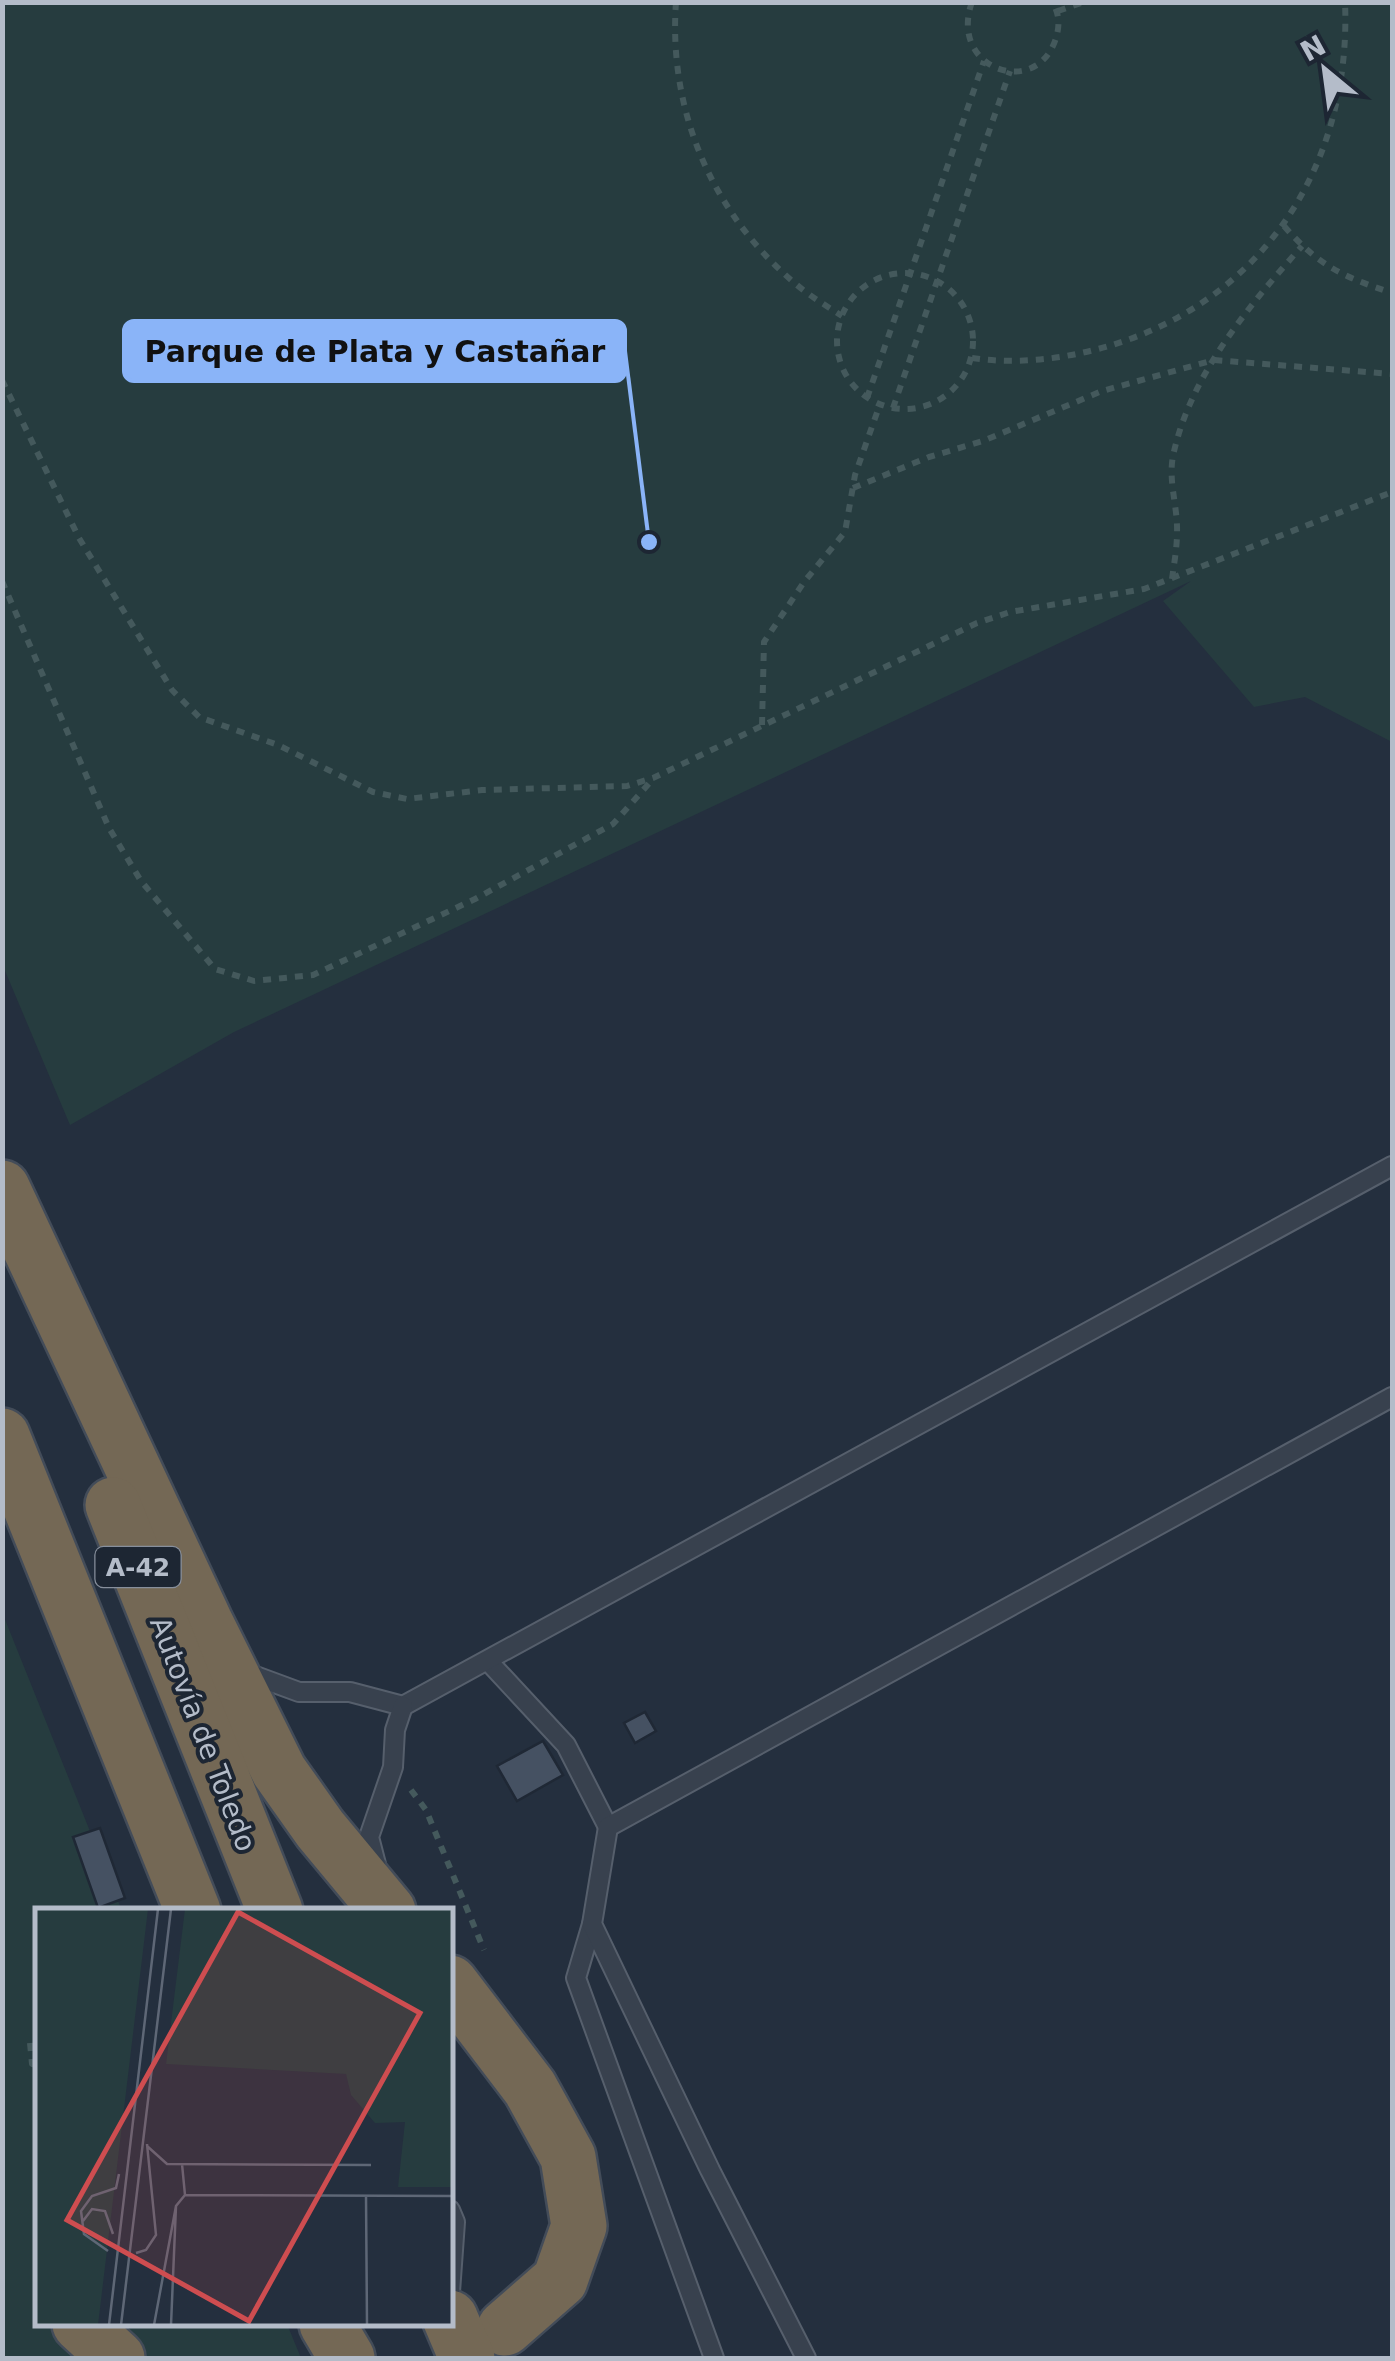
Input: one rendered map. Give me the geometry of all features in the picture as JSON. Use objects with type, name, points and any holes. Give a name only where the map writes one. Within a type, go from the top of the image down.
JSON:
[{"type":"highway","points":[[2,1188],[279,1771],[320,1829],[386,1908]]},
{"type":"highway","name":"Autovía de Toledo","points":[[2,1222],[274,1908]]},
{"type":"highway","name":"A-42","points":[[2,1436],[192,1908]]},
{"type":"highway","points":[[82,1630],[92,1704],[151,1908]]},
{"type":"highway","points":[[452,2319],[486,2343],[560,2280],[579,2226],[568,2157],[468,1970]]},
{"type":"highway","points":[[328,2326],[346,2358]]},
{"type":"highway","points":[[369,2326],[382,2358]]},
{"type":"lane","points":[[227,1666],[300,1692],[350,1692],[402,1706],[1392,1166]]},
{"type":"lane","points":[[608,1827],[1392,1397]]},
{"type":"lane","points":[[488,1661],[566,1745],[608,1827],[592,1924],[576,1978],[714,2358]]},
{"type":"lane","points":[[387,1908],[370,1838],[393,1767],[394,1730],[402,1706]]},
{"type":"lane","points":[[592,1924],[806,2358]]},
{"type":"lane","points":[[452,2215],[452,2264]]},
{"type":"path","points":[[676,2],[676,54],[682,104],[718,195],[751,238],[797,285],[842,316]]},
{"type":"path","points":[[971,3],[966,20],[967,38],[976,54],[990,66],[1010,71],[1041,62],[1052,48],[1058,31],[1058,12],[1052,2]]},
{"type":"path","points":[[1058,12],[1084,2]]},
{"type":"path","points":[[972,358],[995,362],[1059,358],[1130,340],[1186,315],[1230,280],[1284,226],[1326,147],[1341,90],[1347,44],[1345,2]]},
{"type":"path","points":[[867,398],[984,61]]},
{"type":"path","points":[[893,408],[1010,71]]},
{"type":"path","points":[[1284,226],[1336,274],[1392,293]]},
{"type":"path","points":[[1172,579],[1178,530],[1172,502],[1172,458],[1188,408],[1253,301],[1302,246]]},
{"type":"path","points":[[910,274],[937,281],[966,308],[972,324],[972,358],[965,376],[939,401],[922,408],[893,408],[867,398],[846,376],[837,340],[842,316],[857,292],[888,275],[910,274]]},
{"type":"path","points":[[853,488],[929,457],[983,441],[1102,391],[1214,360],[1392,374]]},
{"type":"path","points":[[2,380],[79,538],[172,690],[198,717],[278,744],[373,792],[408,799],[482,790],[628,786],[654,778],[977,623],[1010,612],[1144,589],[1392,492]]},
{"type":"path","points":[[762,724],[764,642],[804,582],[845,532],[853,488],[880,404]]},
{"type":"path","points":[[2,581],[109,828],[142,881],[216,969],[254,981],[313,975],[475,899],[613,824],[654,778]]},
{"type":"path","points":[[393,1767],[426,1810],[452,1908]]},
{"type":"path","points":[[452,1909],[468,1970]]},
{"type":"path","points":[[30,2043],[35,2065]]},
{"type":"green space","points":[[2,3],[1392,3],[1392,742],[1305,697],[1254,707],[1163,601],[1191,581],[234,1032],[70,1125],[3,966]]},
{"type":"green space","points":[[2,1612],[121,1908],[35,1908],[35,2326],[288,2326],[301,2358],[3,2358]]},
{"type":"building","points":[[645,1712],[656,1731],[635,1743],[624,1723]]},
{"type":"building","points":[[543,1741],[563,1775],[517,1801],[497,1766]]},
{"type":"building","points":[[100,1828],[125,1898],[98,1908],[73,1837]]},
{"type":"place","name":"Parque de Plata y Castañar","points":[[649,542]]}]
